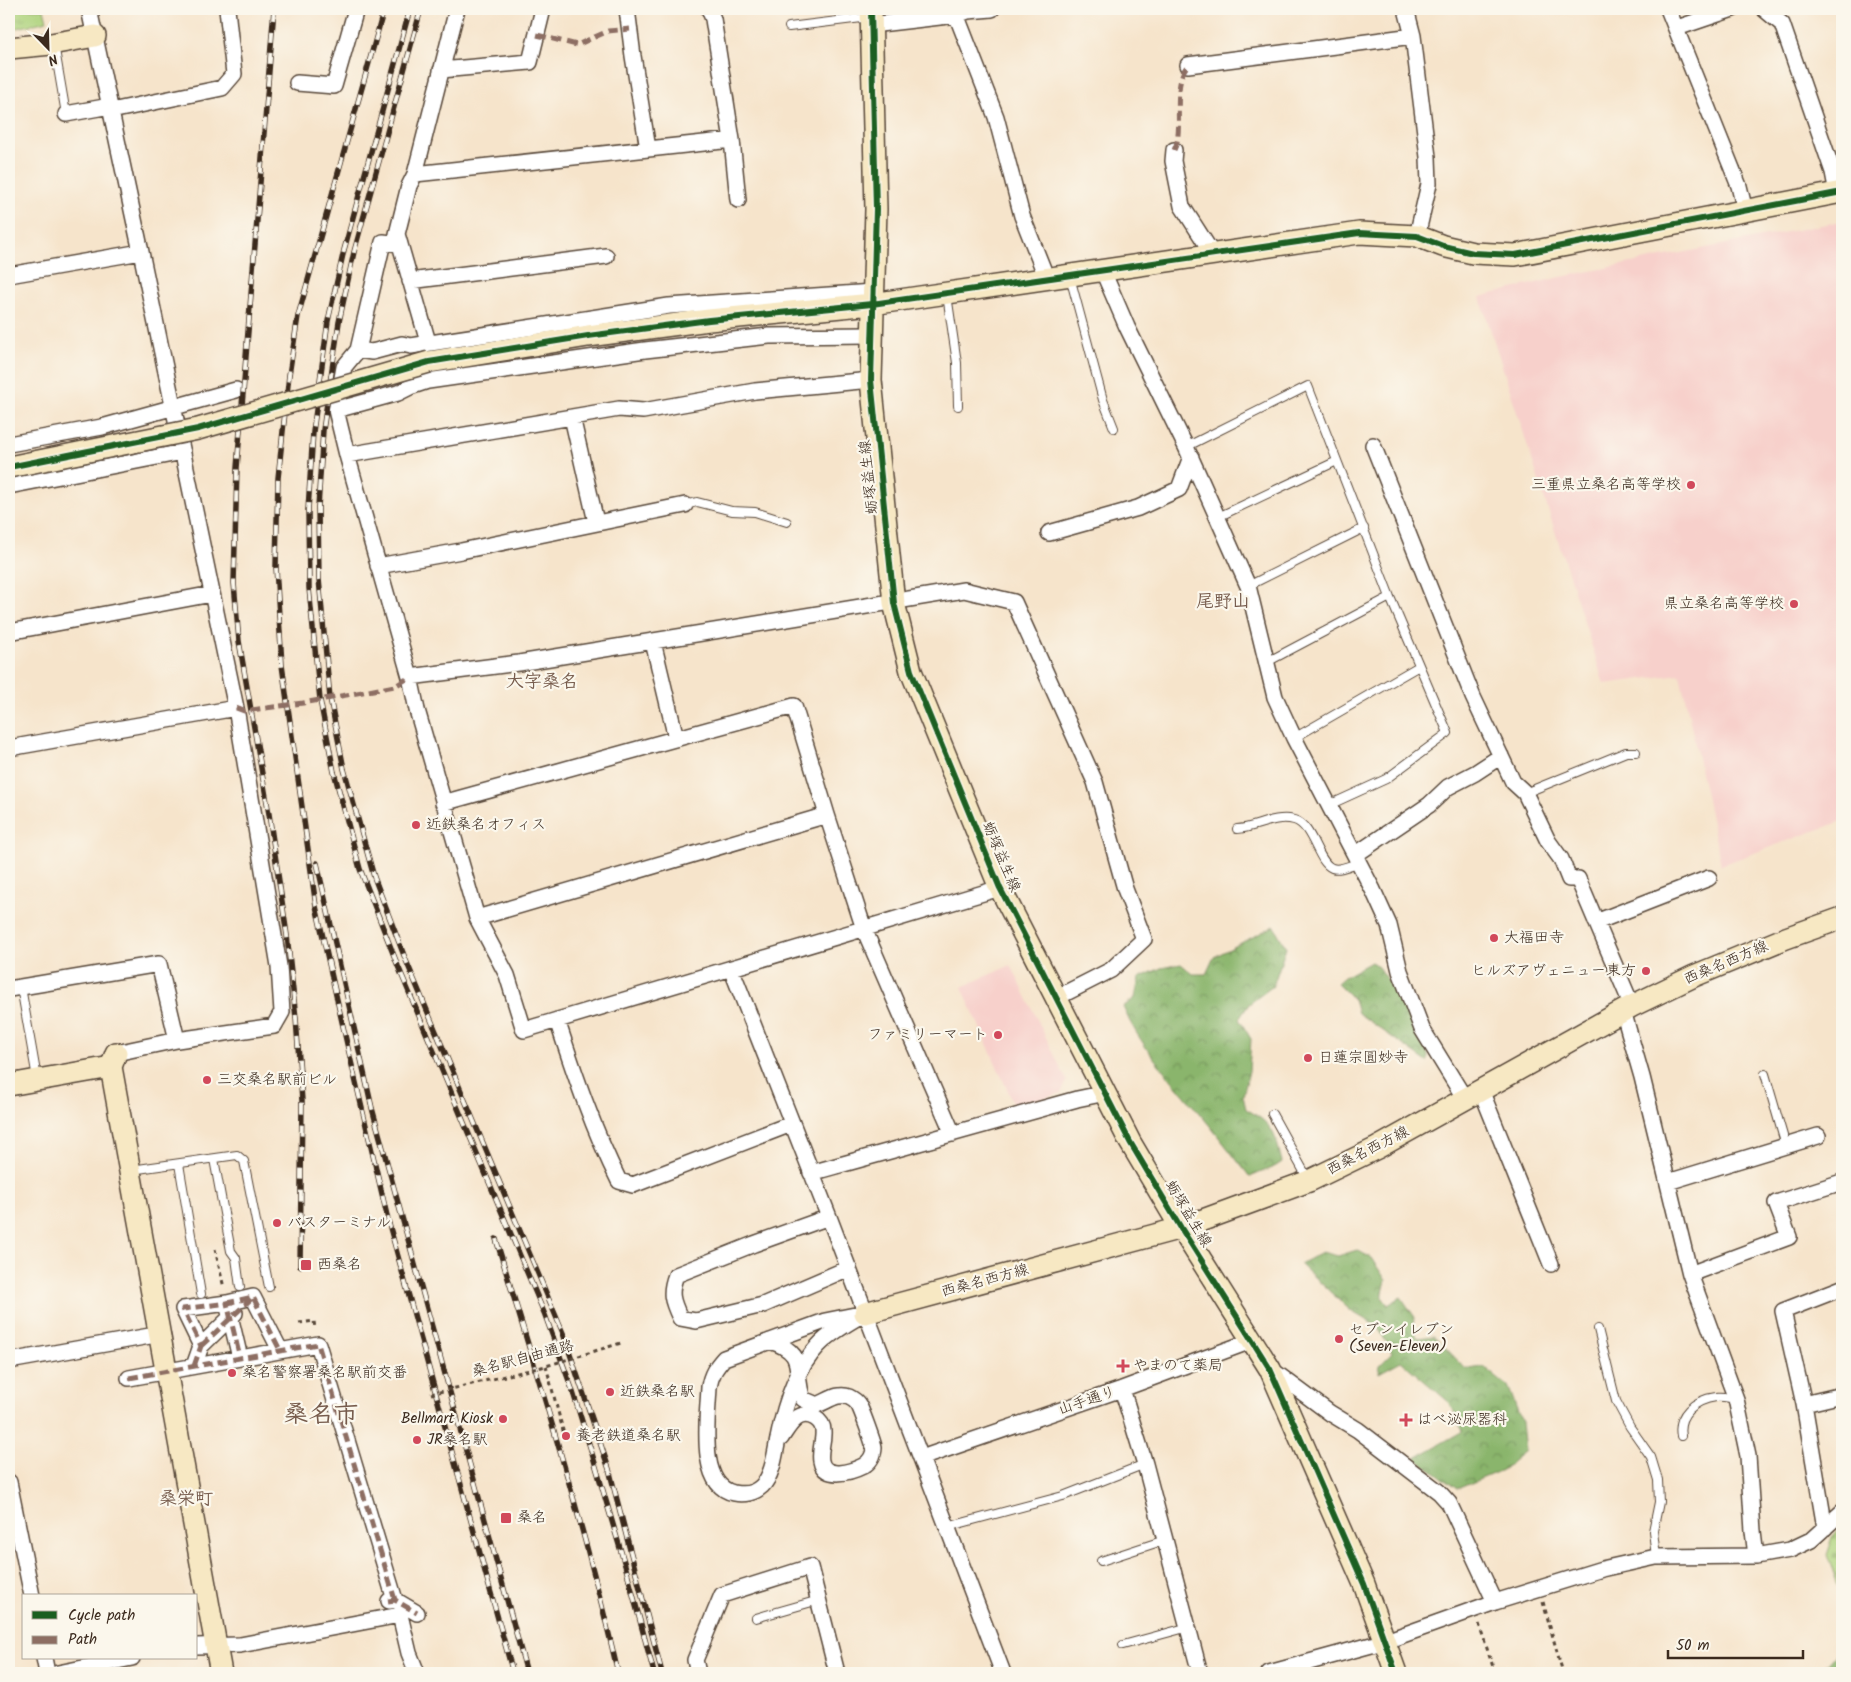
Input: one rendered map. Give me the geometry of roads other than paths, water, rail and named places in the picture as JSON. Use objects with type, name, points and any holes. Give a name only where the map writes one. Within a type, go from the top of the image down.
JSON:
[{"type":"street","points":[[9,1085],[37,1080],[114,1060],[177,1040],[274,1026],[282,1012],[279,966],[236,708],[89,9]]},
{"type":"street","points":[[66,114],[222,88],[234,74],[227,9]]},
{"type":"street","points":[[297,82],[334,86],[356,9]]},
{"type":"street","points":[[428,352],[398,234],[409,186],[415,174],[457,9]]},
{"type":"street","points":[[441,70],[530,62],[544,9]]},
{"type":"street","points":[[627,9],[648,149]]},
{"type":"street","points":[[710,9],[732,140],[738,200]]},
{"type":"street","points":[[871,17],[992,9]]},
{"type":"street","points":[[1406,9],[1413,36],[1428,158],[1429,184],[1417,236]]},
{"type":"street","points":[[1668,9],[1739,186],[1745,211]]},
{"type":"street","points":[[1677,28],[1733,9]]},
{"type":"street","points":[[9,467],[198,429],[428,352],[588,336],[872,298],[946,293],[1359,233],[1417,236],[1443,246],[1474,254],[1515,255],[1839,192],[1782,24],[1764,9]]},
{"type":"street","points":[[956,12],[996,117],[1022,216],[1047,279]]},
{"type":"street","name":"蛎塚益生線","points":[[871,17],[876,209],[871,380],[894,603],[912,670],[1000,888],[1056,998],[1130,1142],[1181,1228],[1270,1369],[1364,1584],[1396,1673]]},
{"type":"street","points":[[9,48],[96,36]]},
{"type":"street","points":[[1188,65],[1413,36]]},
{"type":"street","points":[[415,174],[732,140]]},
{"type":"street","points":[[1174,150],[1173,161],[1182,206],[1212,253]]},
{"type":"street","points":[[400,244],[383,242],[358,350],[344,367],[336,410],[346,455],[477,918],[507,975],[524,1030],[1000,888]]},
{"type":"street","points":[[9,275],[141,252]]},
{"type":"street","points":[[410,281],[606,256]]},
{"type":"street","points":[[1102,269],[1127,327],[1218,517],[1248,586],[1275,697],[1389,925],[1400,970],[1422,1029],[1473,1095],[1551,1264]]},
{"type":"street","points":[[336,410],[398,393],[428,381],[635,351],[769,336],[871,335]]},
{"type":"street","points":[[358,350],[372,352],[402,344],[428,352]]},
{"type":"street","points":[[346,455],[619,409],[643,411],[791,387],[871,380]]},
{"type":"street","points":[[9,444],[102,427],[236,390]]},
{"type":"street","points":[[572,417],[596,522]]},
{"type":"street","points":[[1374,445],[1473,697],[1513,782],[1525,794],[1548,841],[1561,859],[1569,879],[1578,879],[1596,922],[1627,1008],[1690,1274],[1736,1399],[1748,1456],[1756,1556]]},
{"type":"street","points":[[9,486],[183,452]]},
{"type":"street","points":[[1049,533],[1138,508],[1179,489],[1188,452]]},
{"type":"street","points":[[378,566],[685,505]]},
{"type":"street","points":[[410,677],[519,663],[653,642],[964,590],[1014,602],[1094,782],[1125,890],[1144,940],[1111,970],[1056,998]]},
{"type":"street","points":[[9,632],[212,594]]},
{"type":"street","points":[[653,642],[676,738]]},
{"type":"street","points":[[444,803],[794,706],[826,815],[864,929],[953,1134]]},
{"type":"street","points":[[9,748],[236,708]]},
{"type":"street","points":[[1356,859],[1429,805],[1448,787],[1475,773],[1501,756]]},
{"type":"street","points":[[477,918],[826,815]]},
{"type":"street","points":[[1596,922],[1709,878]]},
{"type":"street","name":"西桑名西方線","points":[[865,1313],[1181,1228],[1308,1180],[1377,1148],[1627,1008],[1786,938],[1842,918]]},
{"type":"street","points":[[15,988],[159,964],[177,1040]]},
{"type":"street","points":[[731,968],[849,1268],[1003,1673]]},
{"type":"street","points":[[557,1020],[581,1095],[619,1181],[633,1185],[791,1124]]},
{"type":"street","points":[[114,1060],[129,1170],[168,1371],[206,1646],[221,1673]]},
{"type":"street","points":[[811,1174],[1106,1093]]},
{"type":"street","points":[[1668,1182],[1818,1136]]},
{"type":"street","points":[[1690,1274],[1789,1238],[1776,1202],[1842,1182]]},
{"type":"street","points":[[829,1217],[676,1275],[672,1287],[672,1302],[680,1318],[696,1321],[763,1305],[849,1268]]},
{"type":"street","points":[[1825,1528],[1804,1404],[1783,1311],[1842,1288]]},
{"type":"street","points":[[201,1346],[183,1309],[227,1304],[253,1297]]},
{"type":"street","points":[[194,1366],[201,1346],[253,1297]]},
{"type":"street","points":[[253,1297],[280,1350]]},
{"type":"street","points":[[227,1304],[229,1319],[240,1358]]},
{"type":"street","points":[[865,1313],[835,1332],[819,1345],[799,1373],[782,1420],[769,1475],[762,1486],[752,1492],[740,1494],[727,1492],[717,1484],[711,1472],[708,1459],[709,1388],[710,1376],[724,1358],[825,1321],[865,1313]]},
{"type":"street","points":[[9,1361],[161,1334]]},
{"type":"street","points":[[770,1341],[790,1350],[797,1363],[799,1390],[802,1399],[816,1405],[841,1395],[850,1397],[857,1403],[874,1447],[871,1459],[863,1466],[838,1474],[827,1472],[820,1461],[822,1426],[814,1417],[805,1414],[798,1417],[792,1423],[777,1444]]},
{"type":"street","name":"山手通り","points":[[921,1458],[1122,1390],[1251,1341]]},
{"type":"street","points":[[129,1378],[318,1344],[392,1601],[417,1613]]},
{"type":"street","points":[[1270,1369],[1330,1413],[1358,1430],[1439,1492],[1450,1503],[1495,1602]]},
{"type":"street","points":[[1122,1390],[1145,1464],[1200,1673]]},
{"type":"street","points":[[1804,1404],[1842,1395]]},
{"type":"street","points":[[9,1482],[32,1594]]},
{"type":"street","points":[[1269,1673],[1386,1641],[1539,1587],[1602,1569],[1656,1557],[1756,1556],[1790,1550],[1811,1540],[1842,1512]]},
{"type":"street","points":[[698,1673],[695,1660],[722,1595],[810,1567],[838,1673]]},
{"type":"street","points":[[206,1646],[240,1645],[400,1615],[409,1653],[417,1673]]},
{"type":"street","points":[[45,1660],[48,1673]]},
{"type":"street","points":[[58,1673],[122,1660]]},
{"type":"lane","points":[[789,27],[871,17]]},
{"type":"lane","points":[[54,43],[66,114]]},
{"type":"lane","points":[[1069,275],[1103,400],[1114,428]]},
{"type":"lane","points":[[946,293],[957,362],[958,406]]},
{"type":"lane","points":[[1188,452],[1308,386],[1390,597],[1448,733],[1386,779],[1329,805]]},
{"type":"lane","points":[[1218,517],[1337,461]]},
{"type":"lane","points":[[685,505],[697,502],[732,511],[755,512],[787,522]]},
{"type":"lane","points":[[1248,586],[1364,528]]},
{"type":"lane","points":[[1267,662],[1390,597]]},
{"type":"lane","points":[[1294,738],[1419,666]]},
{"type":"lane","points":[[1525,794],[1626,752],[1636,752]]},
{"type":"lane","points":[[1237,829],[1272,820],[1296,820],[1307,830],[1325,863],[1331,868],[1340,868],[1356,859]]},
{"type":"lane","points":[[15,988],[37,1080]]},
{"type":"lane","points":[[1765,1074],[1786,1146]]},
{"type":"lane","points":[[1272,1114],[1308,1180]]},
{"type":"lane","points":[[129,1170],[237,1155],[244,1161],[269,1288]]},
{"type":"lane","points":[[214,1158],[231,1252],[236,1258],[240,1287]]},
{"type":"lane","points":[[179,1164],[201,1294]]},
{"type":"lane","points":[[1598,1329],[1616,1401],[1630,1427],[1651,1457],[1658,1480],[1660,1502],[1653,1531],[1656,1557]]},
{"type":"lane","points":[[1680,1436],[1679,1428],[1682,1416],[1690,1407],[1716,1397],[1736,1399]]},
{"type":"lane","points":[[947,1527],[1063,1496],[1145,1464]]},
{"type":"lane","points":[[1101,1561],[1165,1540]]},
{"type":"lane","points":[[756,1618],[819,1600]]},
{"type":"lane","points":[[1124,1645],[1189,1627]]},
{"type":"railway","points":[[274,9],[237,468],[234,583],[239,641],[269,814],[287,935],[296,1018],[302,1101],[300,1266]]},
{"type":"railway","points":[[384,9],[298,316],[289,375],[278,478],[276,567],[282,665],[316,906],[347,1044],[389,1224],[513,1673]]},
{"type":"railway","points":[[410,9],[344,250],[328,321],[313,432],[308,510],[309,588],[320,700],[334,772],[360,869],[398,966],[545,1315],[572,1389],[594,1460],[654,1673]]},
{"type":"railway","points":[[421,9],[354,252],[339,322],[323,430],[318,507],[319,579],[330,698],[344,769],[374,877],[405,958],[563,1333],[609,1469],[662,1673]]},
{"type":"railway","points":[[317,863],[372,1108],[527,1673]]},
{"type":"railway","points":[[496,1239],[576,1509],[618,1673]]},
{"type":"place","name":"三重県立桑名高等学校","points":[[1691,485]]},
{"type":"place","name":"県立桑名高等学校","points":[[1794,604]]},
{"type":"place","name":"近鉄桑名オフィス","points":[[416,825]]},
{"type":"place","name":"大福田寺","points":[[1494,938]]},
{"type":"place","name":"ヒルズアヴェニュー東方","points":[[1646,971]]},
{"type":"place","name":"ファミリーマート","points":[[998,1035]]},
{"type":"place","name":"日蓮宗圓妙寺","points":[[1308,1058]]},
{"type":"place","name":"三交桑名駅前ビル","points":[[207,1080]]},
{"type":"place","name":"バスターミナル","points":[[277,1223]]},
{"type":"place","name":"西桑名","points":[[306,1265]]},
{"type":"place","name":"セブンイレブン (Seven-Eleven)","points":[[1339,1339]]},
{"type":"place","name":"やまのて薬局","points":[[1123,1366]]},
{"type":"place","name":"桑名警察署桑名駅前交番","points":[[232,1373]]},
{"type":"place","name":"近鉄桑名駅","points":[[610,1392]]},
{"type":"place","name":"Bellmart Kiosk","points":[[503,1419]]},
{"type":"place","name":"はべ泌尿器科","points":[[1406,1420]]},
{"type":"place","name":"養老鉄道桑名駅","points":[[566,1436]]},
{"type":"place","name":"JR桑名駅","points":[[417,1440]]},
{"type":"place","name":"桑名","points":[[506,1518]]},
{"type":"district","name":"尾野山","points":[[1223,602]]},
{"type":"district","name":"大字桑名","points":[[542,682]]},
{"type":"district","name":"桑名市","points":[[321,1415]]},
{"type":"district","name":"桑栄町","points":[[186,1499]]}]
